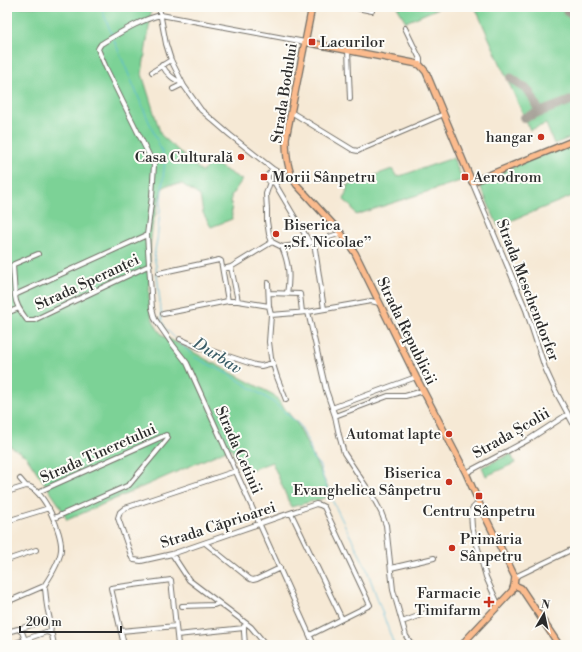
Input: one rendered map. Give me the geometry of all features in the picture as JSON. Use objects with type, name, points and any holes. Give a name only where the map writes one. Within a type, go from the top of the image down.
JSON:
[{"type":"main road","name":"Strada Bodului","points":[[295,183],[287,176],[288,163],[286,138],[312,7]]},
{"type":"main road","points":[[305,42],[420,65]]},
{"type":"main road","name":"Strada Meschendorfer","points":[[420,65],[426,72],[472,182]]},
{"type":"main road","points":[[472,182],[575,140]]},
{"type":"main road","name":"Strada Republicii","points":[[295,183],[341,233],[355,253],[423,391],[466,473],[515,577]]},
{"type":"main road","points":[[463,645],[512,591],[515,577]]},
{"type":"main road","points":[[514,585],[521,588],[559,645]]},
{"type":"street","points":[[159,7],[166,44],[171,60],[183,84],[195,103],[207,116],[273,169],[287,176]]},
{"type":"street","points":[[352,7],[372,11]]},
{"type":"street","points":[[161,15],[305,42]]},
{"type":"street","name":"Strada Cetinii","points":[[161,15],[146,19],[131,26],[99,46],[99,53],[154,165],[147,235],[152,308],[155,319],[172,345],[187,363],[314,645]]},
{"type":"street","name":"Strada Meschendorfer","points":[[405,28],[420,59],[420,65]]},
{"type":"street","points":[[348,50],[350,99]]},
{"type":"street","points":[[152,72],[171,60]]},
{"type":"street","points":[[162,65],[169,76],[183,84]]},
{"type":"street","points":[[173,89],[183,84]]},
{"type":"street","points":[[291,112],[353,150],[358,151],[444,114]]},
{"type":"street","points":[[273,169],[268,174],[268,180],[272,182],[312,242],[324,310]]},
{"type":"street","points":[[287,176],[272,182],[266,194],[267,221],[272,242],[282,247],[312,242],[341,233]]},
{"type":"street","name":"Strada Meschendorfer","points":[[472,182],[521,299],[545,368],[575,427]]},
{"type":"street","points":[[15,296],[147,235]]},
{"type":"street","points":[[223,269],[231,267],[272,242]]},
{"type":"street","points":[[282,247],[287,260],[289,273],[287,294]]},
{"type":"street","points":[[7,313],[19,308],[15,299],[14,264],[38,254]]},
{"type":"street","points":[[158,273],[219,260],[222,261],[228,301]]},
{"type":"street","name":"Strada Speranței","points":[[19,308],[27,320],[34,320],[150,265]]},
{"type":"street","points":[[231,267],[238,302]]},
{"type":"street","points":[[268,283],[271,358],[286,400]]},
{"type":"street","points":[[269,293],[300,294],[302,312]]},
{"type":"street","points":[[371,302],[376,295]]},
{"type":"street","points":[[163,314],[228,301],[269,306]]},
{"type":"street","points":[[270,315],[324,310],[371,302],[379,303]]},
{"type":"street","points":[[308,312],[326,390],[335,416],[344,453],[373,497],[383,516],[394,590],[406,636],[412,645]]},
{"type":"street","points":[[180,339],[203,349],[255,365],[261,366],[273,363]]},
{"type":"street","points":[[332,408],[416,377]]},
{"type":"street","points":[[335,416],[388,396],[405,396],[423,391]]},
{"type":"street","name":"Strada Școlii","points":[[466,473],[528,440],[568,414]]},
{"type":"street","name":"Strada Tineretului","points":[[38,492],[166,435],[168,438],[129,485],[54,518]]},
{"type":"street","name":"Strada Căprioarei","points":[[236,471],[125,508],[120,512],[118,518],[132,558],[134,560],[141,561],[172,554],[316,504],[320,505],[324,508],[370,605],[342,619]]},
{"type":"street","points":[[7,602],[44,586],[61,550],[61,541],[54,518],[38,492],[29,486],[26,486],[20,479]]},
{"type":"street","points":[[7,492],[26,486]]},
{"type":"street","points":[[479,502],[472,509],[470,517],[486,577],[499,606]]},
{"type":"street","points":[[7,521],[48,508]]},
{"type":"street","points":[[291,513],[342,619],[310,635]]},
{"type":"street","points":[[205,543],[250,579],[257,579],[280,568]]},
{"type":"street","points":[[515,577],[575,548]]},
{"type":"street","points":[[7,560],[36,550]]},
{"type":"street","points":[[172,554],[189,580],[219,603],[245,626],[245,645]]},
{"type":"street","points":[[391,568],[434,558]]},
{"type":"street","points":[[124,645],[111,588],[170,580],[178,645]]},
{"type":"street","points":[[44,586],[46,589],[47,608],[51,625],[50,633],[52,635],[54,645]]},
{"type":"street","points":[[182,606],[214,605],[219,603]]},
{"type":"street","points":[[402,622],[429,612],[430,614],[447,608]]},
{"type":"street","points":[[7,632],[37,623]]},
{"type":"street","points":[[121,631],[176,626]]},
{"type":"street","points":[[177,635],[245,626],[251,627],[266,645]]},
{"type":"street","points":[[18,629],[22,632],[25,640]]},
{"type":"street","points":[[10,645],[46,632],[50,633]]},
{"type":"green space","points":[[7,7],[152,7],[142,74],[161,135],[202,172],[212,162],[242,180],[231,196],[232,219],[211,227],[203,213],[200,196],[182,184],[167,185],[162,189],[153,223],[150,246],[149,298],[153,320],[163,336],[274,395],[298,425],[332,496],[291,507],[272,462],[242,473],[231,448],[67,520],[60,506],[26,456],[8,445]]},
{"type":"green space","points":[[397,7],[441,7],[406,22]]},
{"type":"green space","points":[[475,7],[575,7],[575,136],[554,144],[546,124],[530,130]]},
{"type":"green space","points":[[575,142],[575,195],[498,226],[478,181]]},
{"type":"green space","points":[[453,158],[463,180],[356,215],[351,206],[344,200],[348,185],[392,169],[397,177]]},
{"type":"green space","points":[[511,454],[515,463],[486,476],[482,467]]},
{"type":"waterway","name":"Durbav","points":[[101,7],[112,35]]},
{"type":"waterway","name":"Durbav","points":[[113,38],[165,159],[157,241],[154,256],[162,321],[165,328],[194,357],[232,376],[273,402],[300,425],[310,446],[312,457],[320,466],[328,492],[366,567],[394,645]]},
{"type":"taxiway","points":[[511,78],[529,91],[540,113]]},
{"type":"taxiway","points":[[524,118],[575,99]]},
{"type":"place","name":"Lacurilor","points":[[312,42]]},
{"type":"place","name":"hangar","points":[[541,137]]},
{"type":"place","name":"Casa Culturală","points":[[241,157]]},
{"type":"place","name":"Morii Sânpetru","points":[[264,177]]},
{"type":"place","name":"Aerodrom","points":[[465,177]]},
{"type":"place","name":"Biserica „Sf. Nicolae”","points":[[276,234]]},
{"type":"place","name":"Automat lapte","points":[[449,434]]},
{"type":"place","name":"Biserica Evanghelica Sânpetru","points":[[449,482]]},
{"type":"place","name":"Centru Sânpetru","points":[[479,496]]},
{"type":"place","name":"Primăria Sânpetru","points":[[452,548]]},
{"type":"place","name":"Farmacie Timifarm","points":[[489,602]]}]
